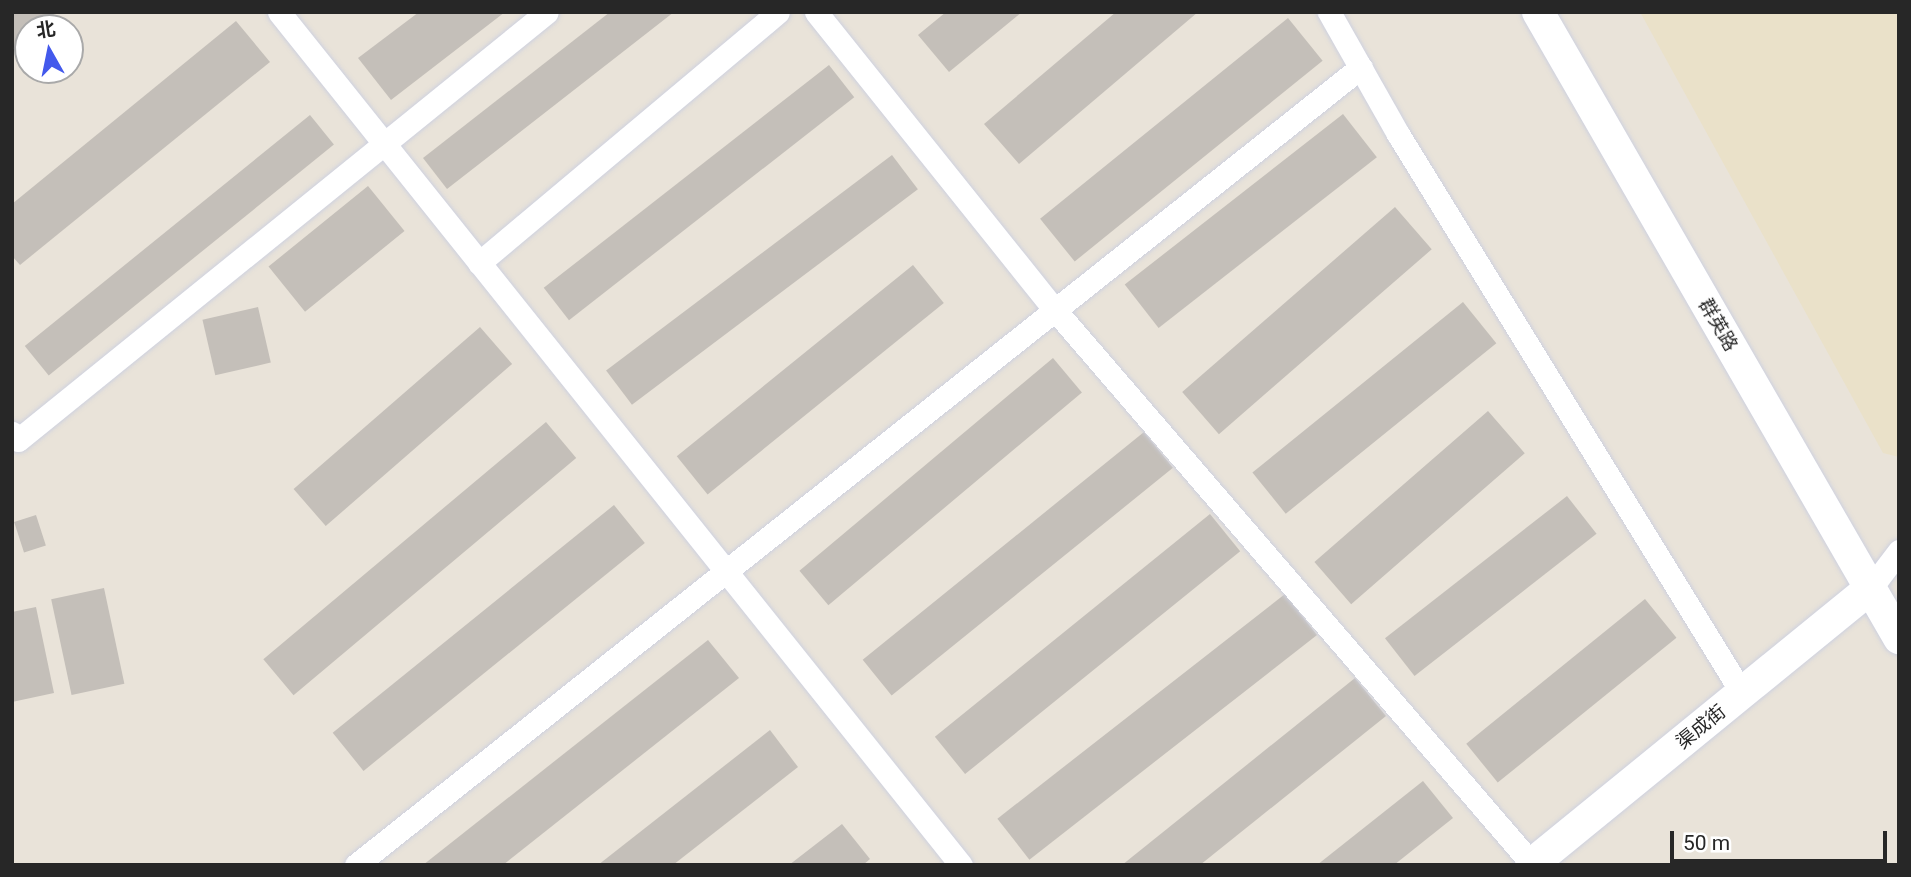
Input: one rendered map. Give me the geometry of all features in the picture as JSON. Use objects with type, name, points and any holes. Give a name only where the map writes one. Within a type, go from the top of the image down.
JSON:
[{"type":"street","points":[[279,12],[961,865]]},
{"type":"street","points":[[12,433],[18,440],[547,12]]},
{"type":"street","points":[[479,262],[778,12]]},
{"type":"street","points":[[816,12],[1055,310],[1532,864]]},
{"type":"street","points":[[1329,12],[1398,134],[1742,693]]},
{"type":"street","name":"群英路","points":[[1538,12],[1899,638]]},
{"type":"street","points":[[356,865],[1361,67]]},
{"type":"street","points":[[1870,589],[1899,551]]},
{"type":"street","name":"渠成街","points":[[1532,864],[1870,589]]},
{"type":"shaded area","points":[[1640,12],[1899,12],[1899,457],[1883,453]]},
{"type":"building","points":[[12,12],[57,12],[14,14],[12,49]]},
{"type":"building","points":[[419,12],[505,12],[391,100],[358,58]]},
{"type":"building","points":[[610,12],[674,12],[447,189],[423,158]]},
{"type":"building","points":[[946,12],[1022,12],[949,72],[918,35]]},
{"type":"building","points":[[1116,12],[1198,12],[1019,164],[984,124]]},
{"type":"building","points":[[1288,18],[1323,61],[1075,261],[1040,219]]},
{"type":"building","points":[[236,21],[270,62],[20,265],[12,256],[12,204]]},
{"type":"building","points":[[829,65],[854,97],[569,320],[544,288]]},
{"type":"building","points":[[1343,114],[1377,157],[1159,328],[1125,285]]},
{"type":"building","points":[[310,115],[334,145],[49,375],[25,346]]},
{"type":"building","points":[[892,155],[918,189],[632,405],[606,370]]},
{"type":"building","points":[[368,186],[405,231],[305,312],[269,267]]},
{"type":"building","points":[[1395,207],[1432,249],[1219,434],[1182,392]]},
{"type":"building","points":[[913,265],[944,303],[708,494],[677,456]]},
{"type":"building","points":[[1463,302],[1496,343],[1286,514],[1252,473]]},
{"type":"building","points":[[258,307],[271,363],[215,375],[202,320]]},
{"type":"building","points":[[480,327],[512,364],[326,526],[294,489]]},
{"type":"building","points":[[1053,358],[1082,392],[828,605],[799,571]]},
{"type":"building","points":[[1488,411],[1525,453],[1351,604],[1314,562]]},
{"type":"building","points":[[546,422],[576,458],[294,695],[263,659]]},
{"type":"building","points":[[1144,432],[1173,468],[892,696],[863,660]]},
{"type":"building","points":[[1567,496],[1597,534],[1415,676],[1385,638]]},
{"type":"building","points":[[614,505],[645,543],[364,771],[333,733]]},
{"type":"building","points":[[1210,514],[1240,551],[965,774],[935,737]]},
{"type":"building","points":[[36,515],[46,545],[24,553],[14,522]]},
{"type":"building","points":[[104,588],[124,684],[72,695],[51,599]]},
{"type":"building","points":[[1285,594],[1317,635],[1029,860],[997,819]]},
{"type":"building","points":[[1645,599],[1676,638],[1498,783],[1466,744]]},
{"type":"building","points":[[36,607],[54,693],[12,702],[12,612]]},
{"type":"building","points":[[708,640],[739,678],[503,865],[423,865]]},
{"type":"building","points":[[1355,678],[1386,716],[1200,865],[1122,865]]},
{"type":"building","points":[[770,730],[798,767],[673,865],[598,865]]},
{"type":"building","points":[[1423,781],[1453,818],[1394,865],[1317,865]]},
{"type":"building","points":[[842,824],[870,859],[863,865],[789,865]]}]
